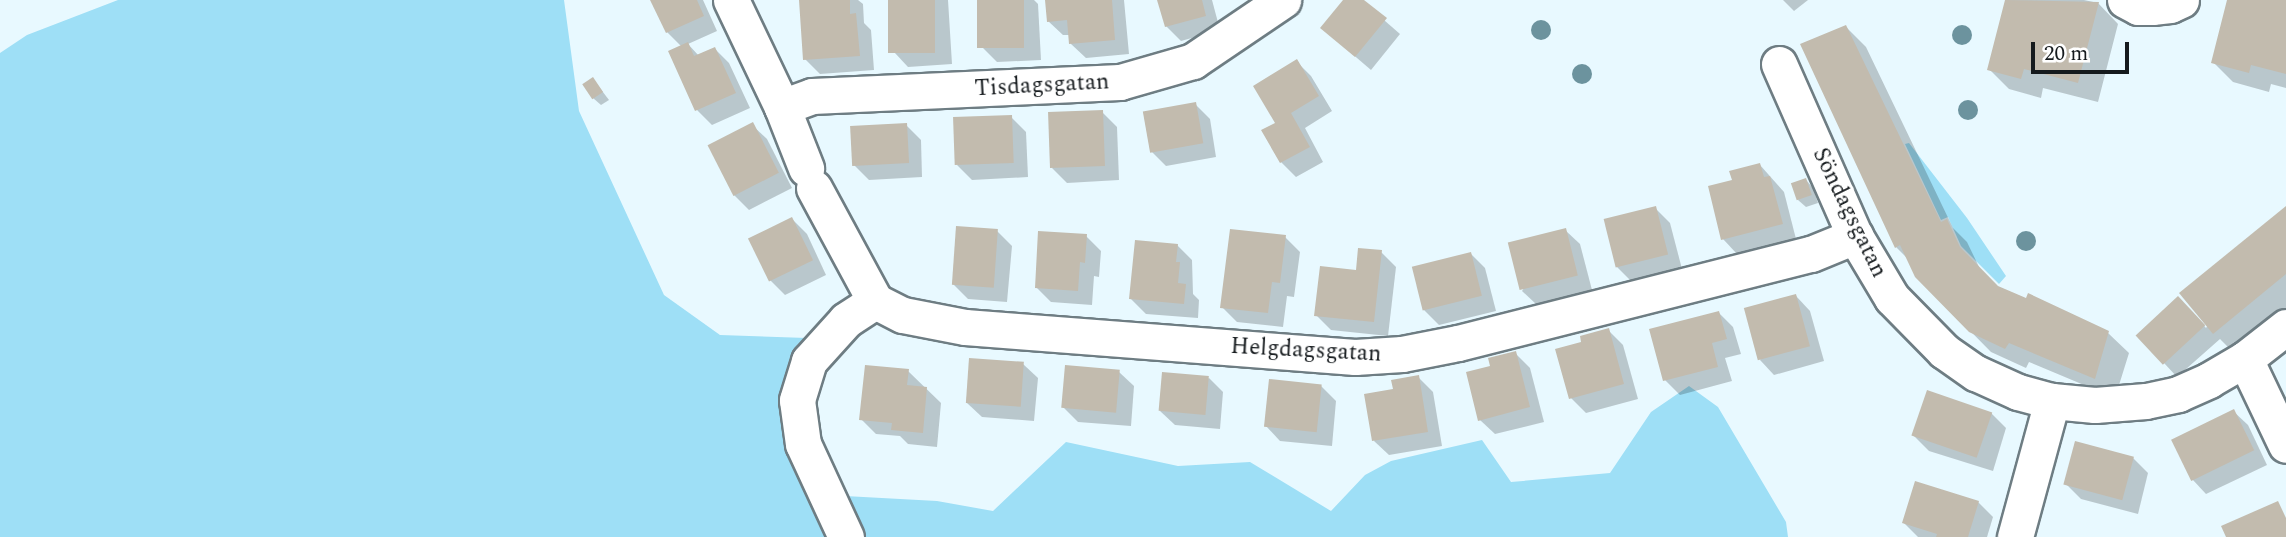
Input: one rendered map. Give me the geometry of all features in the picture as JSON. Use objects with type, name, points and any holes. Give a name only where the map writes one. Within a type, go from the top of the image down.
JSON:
[{"type":"street","points":[[731,0],[782,107],[810,178],[874,301],[846,320],[809,361],[797,400],[803,444],[846,537]]},
{"type":"street","name":"Tisdagsgatan","points":[[782,107],[812,96],[1120,82],[1193,61],[1283,0]]},
{"type":"street","points":[[2125,0],[2138,7],[2171,5],[2181,0]]},
{"type":"street","name":"Söndagsgatan","points":[[1779,64],[1856,236],[1892,298],[1944,351],[1976,373],[2018,391],[2052,401],[2095,405],[2151,400],[2178,394],[2245,359],[2286,327]]},
{"type":"street","name":"Helgdagsgatan","points":[[874,301],[903,315],[965,327],[1355,357],[1402,354],[1811,254],[1856,236]]},
{"type":"street","points":[[2245,359],[2286,445]]},
{"type":"street","points":[[2015,537],[2052,401]]},
{"type":"shaded area","points":[[118,0],[564,0],[579,111],[664,295],[720,335],[807,338],[779,397],[845,496],[937,501],[993,511],[1066,442],[1178,466],[1250,462],[1331,511],[1365,475],[1391,461],[1482,440],[1511,482],[1610,473],[1651,412],[1689,386],[1718,407],[1786,522],[1788,537],[0,537],[0,53],[27,35]]},
{"type":"shaded area","points":[[1909,143],[1967,218],[2006,276],[1999,284],[1961,246],[1948,217],[1941,220],[1905,144]]},
{"type":"building","points":[[650,0],[697,0],[704,16],[666,33]]},
{"type":"building","points":[[799,0],[850,0],[850,14],[856,13],[860,56],[803,60]]},
{"type":"building","points":[[888,0],[935,0],[935,53],[888,53]]},
{"type":"building","points":[[977,0],[1024,0],[1024,48],[977,48]]},
{"type":"building","points":[[1045,0],[1112,0],[1115,40],[1069,44],[1067,20],[1047,22]]},
{"type":"building","points":[[1157,0],[1202,0],[1206,16],[1165,27]]},
{"type":"building","points":[[1343,0],[1364,0],[1387,18],[1355,57],[1320,28]]},
{"type":"building","points":[[2005,0],[2099,2],[2078,83],[2024,69],[2021,79],[1987,70]]},
{"type":"building","points":[[2227,0],[2286,0],[2286,74],[2251,65],[2249,73],[2211,63]]},
{"type":"building","points":[[1846,25],[1941,222],[1947,219],[1960,247],[1998,286],[2026,298],[2028,293],[2109,331],[2095,379],[2009,343],[2005,349],[1969,332],[1915,277],[1900,245],[1895,248],[1800,44]]},
{"type":"building","points":[[688,42],[694,56],[715,47],[736,93],[695,111],[668,51]]},
{"type":"building","points":[[1297,59],[1319,96],[1291,113],[1310,147],[1280,163],[1261,130],[1275,123],[1253,86]]},
{"type":"building","points":[[593,77],[603,92],[592,99],[582,84]]},
{"type":"building","points":[[1196,102],[1203,143],[1150,153],[1143,111]]},
{"type":"building","points":[[1103,110],[1105,166],[1050,168],[1048,112]]},
{"type":"building","points":[[1012,115],[1014,163],[955,165],[953,117]]},
{"type":"building","points":[[753,122],[779,173],[733,196],[708,145]]},
{"type":"building","points":[[907,123],[909,163],[852,166],[850,126]]},
{"type":"building","points":[[1760,163],[1764,177],[1770,176],[1783,224],[1721,240],[1708,186],[1732,180],[1729,171]]},
{"type":"building","points":[[1806,178],[1812,195],[1797,200],[1791,183]]},
{"type":"building","points":[[1656,206],[1668,255],[1616,268],[1604,219]]},
{"type":"building","points":[[2286,206],[2286,274],[2213,334],[2179,293]]},
{"type":"building","points":[[792,217],[813,260],[769,282],[748,238]]},
{"type":"building","points":[[956,226],[998,229],[994,288],[952,285]]},
{"type":"building","points":[[1566,228],[1578,276],[1520,290],[1508,243]]},
{"type":"building","points":[[1230,229],[1286,235],[1280,283],[1272,282],[1268,313],[1220,308]]},
{"type":"building","points":[[1038,231],[1087,234],[1085,263],[1080,262],[1078,291],[1035,288]]},
{"type":"building","points":[[1135,240],[1178,244],[1178,283],[1186,284],[1184,304],[1129,299]]},
{"type":"building","points":[[1358,248],[1382,250],[1374,322],[1314,316],[1320,266],[1356,270]]},
{"type":"building","points":[[1471,252],[1482,296],[1423,310],[1412,267]]},
{"type":"building","points":[[1796,294],[1810,346],[1758,360],[1744,308]]},
{"type":"building","points":[[2178,296],[2205,325],[2163,365],[2136,336]]},
{"type":"building","points":[[1719,311],[1727,339],[1712,343],[1718,367],[1663,381],[1649,329]]},
{"type":"building","points":[[1609,328],[1624,384],[1569,399],[1555,349],[1581,342],[1580,336]]},
{"type":"building","points":[[1516,351],[1530,407],[1478,421],[1466,372],[1490,366],[1488,358]]},
{"type":"building","points":[[969,358],[1024,362],[1021,407],[966,403]]},
{"type":"building","points":[[865,365],[909,369],[907,385],[927,387],[923,433],[891,430],[892,423],[859,420]]},
{"type":"building","points":[[1065,365],[1120,370],[1116,413],[1061,408]]},
{"type":"building","points":[[1162,372],[1209,376],[1205,415],[1159,411]]},
{"type":"building","points":[[1419,375],[1428,432],[1372,441],[1364,394],[1393,389],[1391,380]]},
{"type":"building","points":[[1269,379],[1322,385],[1317,432],[1264,427]]},
{"type":"building","points":[[1927,390],[1992,412],[1977,458],[1911,435]]},
{"type":"building","points":[[2234,409],[2254,450],[2191,481],[2171,440]]},
{"type":"building","points":[[2075,441],[2134,457],[2122,500],[2063,484]]},
{"type":"building","points":[[1915,481],[1979,501],[1968,537],[1936,537],[1937,534],[1902,523]]},
{"type":"building","points":[[2278,501],[2286,518],[2286,537],[2226,537],[2221,526]]}]
